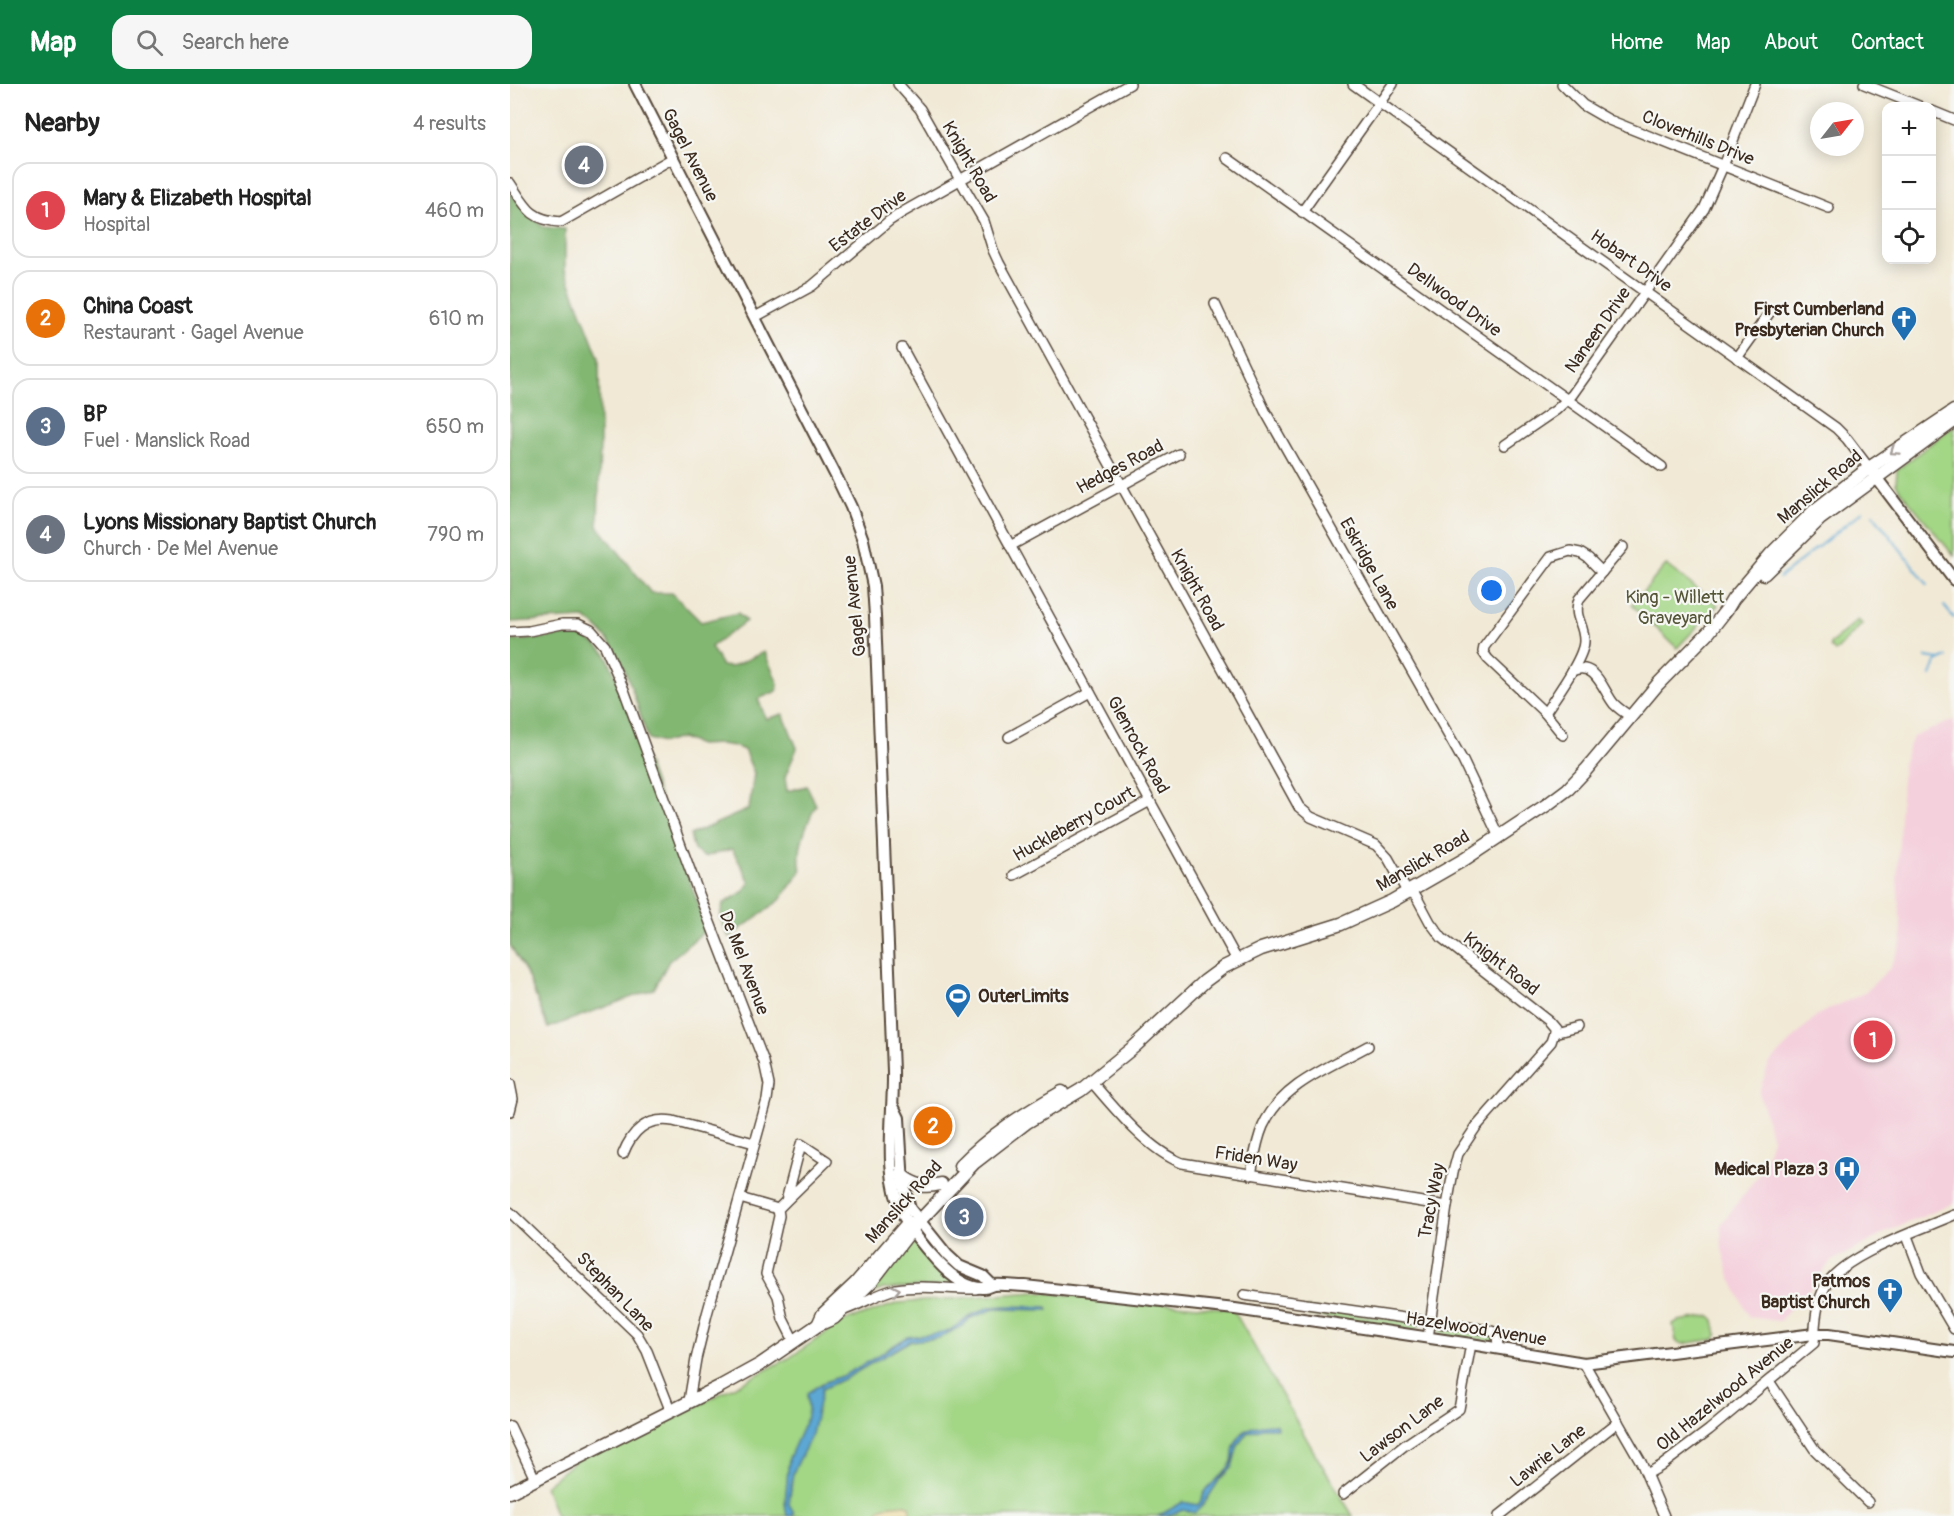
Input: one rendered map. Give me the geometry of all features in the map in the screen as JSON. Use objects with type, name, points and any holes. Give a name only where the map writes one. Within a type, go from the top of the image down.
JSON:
[{"type":"main road","name":"Manslick Road","points":[[510,1492],[671,1412],[760,1364],[842,1311],[872,1281],[941,1185],[1027,1122],[1081,1090],[1135,1046],[1205,981],[1237,960],[1261,949],[1341,924],[1410,891],[1499,837],[1568,789],[1630,716],[1709,632],[1727,609],[1737,604],[1775,562],[1820,519],[1846,499],[1873,473],[1954,411]]},
{"type":"main road","name":"Manslick Road","points":[[1873,473],[1954,421]]},
{"type":"main road","name":"Manslick Road","points":[[818,1325],[823,1314],[914,1222],[965,1166]]},
{"type":"main road","points":[[901,1175],[916,1185],[930,1187],[941,1185]]},
{"type":"street","name":"Gagel Avenue","points":[[635,84],[851,507],[869,565],[878,658],[893,1106],[890,1123],[893,1172],[899,1204],[914,1222]]},
{"type":"street","name":"Knight Road","points":[[898,84],[920,109],[984,221],[999,263],[1299,807],[1311,817],[1376,845],[1388,858],[1403,885],[1416,896],[1442,938],[1548,1021],[1554,1028],[1554,1033]]},
{"type":"street","name":"Estate Drive","points":[[755,317],[812,286],[889,221],[1130,84]]},
{"type":"street","name":"Hobart Drive","points":[[1353,84],[1836,428],[1873,473]]},
{"type":"street","points":[[1302,212],[1393,84]]},
{"type":"street","name":"Cloverhills Drive","points":[[1562,84],[1577,101],[1600,115],[1829,208]]},
{"type":"street","name":"Naneen Drive","points":[[1505,445],[1567,400],[1704,209],[1724,166],[1755,84]]},
{"type":"street","points":[[1864,84],[1910,102]]},
{"type":"street","points":[[1936,113],[1954,120]]},
{"type":"street","points":[[510,183],[534,216],[546,221],[561,222],[673,158]]},
{"type":"street","name":"Dellwood Drive","points":[[1227,158],[1662,467]]},
{"type":"street","name":"Eskridge Lane","points":[[1215,304],[1265,411],[1463,761],[1499,837]]},
{"type":"street","points":[[1737,358],[1770,312]]},
{"type":"street","name":"Glenrock Road","points":[[902,348],[1237,960]]},
{"type":"street","name":"Hedges Road","points":[[1010,546],[1179,454]]},
{"type":"street","points":[[1873,473],[1954,580]]},
{"type":"street","points":[[1545,713],[1572,671],[1585,642],[1583,630],[1577,619],[1576,608],[1579,599],[1623,547]]},
{"type":"street","points":[[1563,735],[1545,713],[1488,659],[1483,652],[1484,647],[1551,557],[1570,551],[1580,553],[1602,572]]},
{"type":"street","name":"De Mel Avenue","points":[[510,632],[529,631],[562,624],[578,624],[591,630],[605,646],[624,690],[768,1077],[768,1093],[696,1359],[689,1401]]},
{"type":"street","points":[[1572,671],[1576,669],[1590,671],[1599,678],[1615,705],[1630,716]]},
{"type":"street","points":[[1009,737],[1090,692]]},
{"type":"street","name":"Huckleberry Court","points":[[1014,875],[1150,801]]},
{"type":"street","points":[[1554,1033],[1577,1027]]},
{"type":"street","name":"Tracy Way","points":[[1428,1338],[1453,1172],[1463,1144],[1551,1042],[1554,1033]]},
{"type":"street","points":[[1251,1175],[1263,1126],[1278,1103],[1299,1085],[1368,1046]]},
{"type":"street","name":"Friden Way","points":[[1091,1081],[1108,1102],[1165,1155],[1193,1166],[1447,1206]]},
{"type":"street","points":[[510,1084],[513,1100],[510,1111]]},
{"type":"street","name":"Gagel Avenue","points":[[893,1106],[899,1118],[901,1175],[914,1222]]},
{"type":"street","points":[[623,1154],[633,1135],[642,1126],[660,1120],[673,1121],[754,1143]]},
{"type":"street","points":[[778,1209],[786,1202],[826,1161],[801,1144],[786,1202]]},
{"type":"street","points":[[740,1198],[778,1209]]},
{"type":"street","points":[[778,1209],[779,1216],[766,1274],[778,1296],[783,1318],[794,1341]]},
{"type":"street","name":"Stephan Lane","points":[[510,1212],[637,1334],[647,1351],[671,1412]]},
{"type":"street","points":[[1814,1334],[1819,1303],[1826,1286],[1834,1275],[1854,1259],[1954,1215]]},
{"type":"street","name":"Hazelwood Avenue","points":[[914,1222],[934,1258],[962,1282],[988,1287],[1025,1286],[1198,1305],[1498,1348],[1584,1363],[1814,1334],[1829,1334],[1954,1352]]},
{"type":"street","points":[[1907,1236],[1921,1273],[1952,1323]]},
{"type":"street","points":[[842,1311],[896,1289],[923,1286],[988,1287]]},
{"type":"street","points":[[1244,1295],[1491,1330],[1497,1333],[1498,1348]]},
{"type":"street","points":[[1301,1319],[1302,1303]]},
{"type":"street","name":"Old Hazelwood Avenue","points":[[1647,1474],[1690,1444],[1769,1381],[1814,1343],[1814,1334]]},
{"type":"street","name":"Lawson Lane","points":[[1343,1494],[1406,1445],[1459,1408],[1471,1344]]},
{"type":"street","points":[[1584,1363],[1647,1474],[1664,1516]]},
{"type":"street","points":[[1769,1381],[1815,1450],[1868,1502]]},
{"type":"street","name":"Lawrie Lane","points":[[1499,1516],[1618,1422]]},
{"type":"street","points":[[510,1426],[535,1479]]},
{"type":"shaded area","points":[[1954,720],[1954,1203],[1889,1231],[1830,1262],[1809,1290],[1779,1321],[1749,1317],[1730,1276],[1722,1250],[1721,1225],[1762,1170],[1772,1139],[1759,1092],[1769,1064],[1817,1015],[1864,993],[1890,968],[1902,941],[1897,879],[1903,761],[1913,737]]},
{"type":"green space","points":[[510,193],[543,227],[565,229],[565,270],[599,358],[598,526],[651,593],[672,593],[701,622],[738,613],[746,621],[711,647],[722,666],[731,667],[764,652],[778,683],[777,691],[758,699],[766,719],[783,714],[797,748],[785,777],[787,791],[807,786],[816,805],[801,846],[801,871],[780,900],[729,937],[720,918],[723,904],[743,892],[750,882],[732,849],[704,857],[694,850],[690,835],[749,809],[754,773],[744,750],[720,744],[699,745],[681,738],[662,743],[648,739],[626,672],[618,656],[598,628],[584,618],[510,622]]},
{"type":"green space","points":[[1954,426],[1954,556],[1896,483],[1897,470]]},
{"type":"green space","name":"King - Willett Graveyard","points":[[1666,565],[1718,605],[1677,648],[1632,605]]},
{"type":"green space","points":[[1858,620],[1862,624],[1835,652],[1830,644]]},
{"type":"green space","points":[[564,636],[584,637],[606,654],[707,929],[669,961],[654,989],[548,1028],[526,972],[510,945],[510,639],[515,641]]},
{"type":"green space","points":[[913,1240],[960,1285],[883,1289],[870,1294]]},
{"type":"green space","points":[[1035,1292],[1233,1309],[1353,1516],[556,1516],[545,1486],[581,1456],[655,1428],[789,1358],[842,1322],[899,1303]]},
{"type":"green space","points":[[1306,1308],[1419,1323],[1420,1326],[1413,1331],[1308,1315]]},
{"type":"green space","points":[[1710,1316],[1714,1320],[1717,1335],[1715,1339],[1682,1344],[1676,1341],[1673,1324],[1678,1321]]},
{"type":"green space","points":[[1437,1324],[1488,1331],[1494,1337],[1493,1341],[1442,1335],[1437,1330]]},
{"type":"sand","points":[[906,1504],[910,1506],[910,1513],[880,1515],[878,1511],[885,1506]]},
{"type":"water","points":[[990,1307],[1047,1307],[1048,1310],[994,1309],[971,1318],[962,1326],[939,1338],[910,1341],[848,1377],[822,1389],[812,1434],[793,1473],[789,1504],[794,1513],[792,1516],[787,1516],[785,1503],[789,1458],[806,1420],[807,1393],[871,1360],[907,1337],[950,1330],[974,1314]]},
{"type":"water","points":[[1276,1424],[1277,1428],[1262,1428],[1247,1433],[1238,1445],[1232,1467],[1220,1479],[1204,1504],[1195,1513],[1183,1510],[1158,1516],[1183,1502],[1198,1505],[1207,1489],[1231,1463],[1234,1447],[1241,1435],[1257,1426]]},
{"type":"waterway","points":[[1779,578],[1863,511]]},
{"type":"waterway","points":[[1873,514],[1928,585]]},
{"type":"waterway","points":[[1944,606],[1954,618]]},
{"type":"waterway","points":[[1926,657],[1938,659]]},
{"type":"waterway","points":[[1931,676],[1936,662],[1947,657]]},
{"type":"place","name":"Lyons Missionary Baptist Church","points":[[584,165]]},
{"type":"place","name":"First Cumberland Presbyterian Church","points":[[1904,342]]},
{"type":"place","name":"OuterLimits","points":[[958,1019]]},
{"type":"place","name":"Mary & Elizabeth Hospital","points":[[1873,1040]]},
{"type":"place","name":"China Coast","points":[[933,1126]]},
{"type":"place","name":"Medical Plaza 3","points":[[1847,1192]]},
{"type":"place","name":"BP","points":[[964,1217]]},
{"type":"place","name":"Patmos Baptist Church","points":[[1890,1314]]}]
